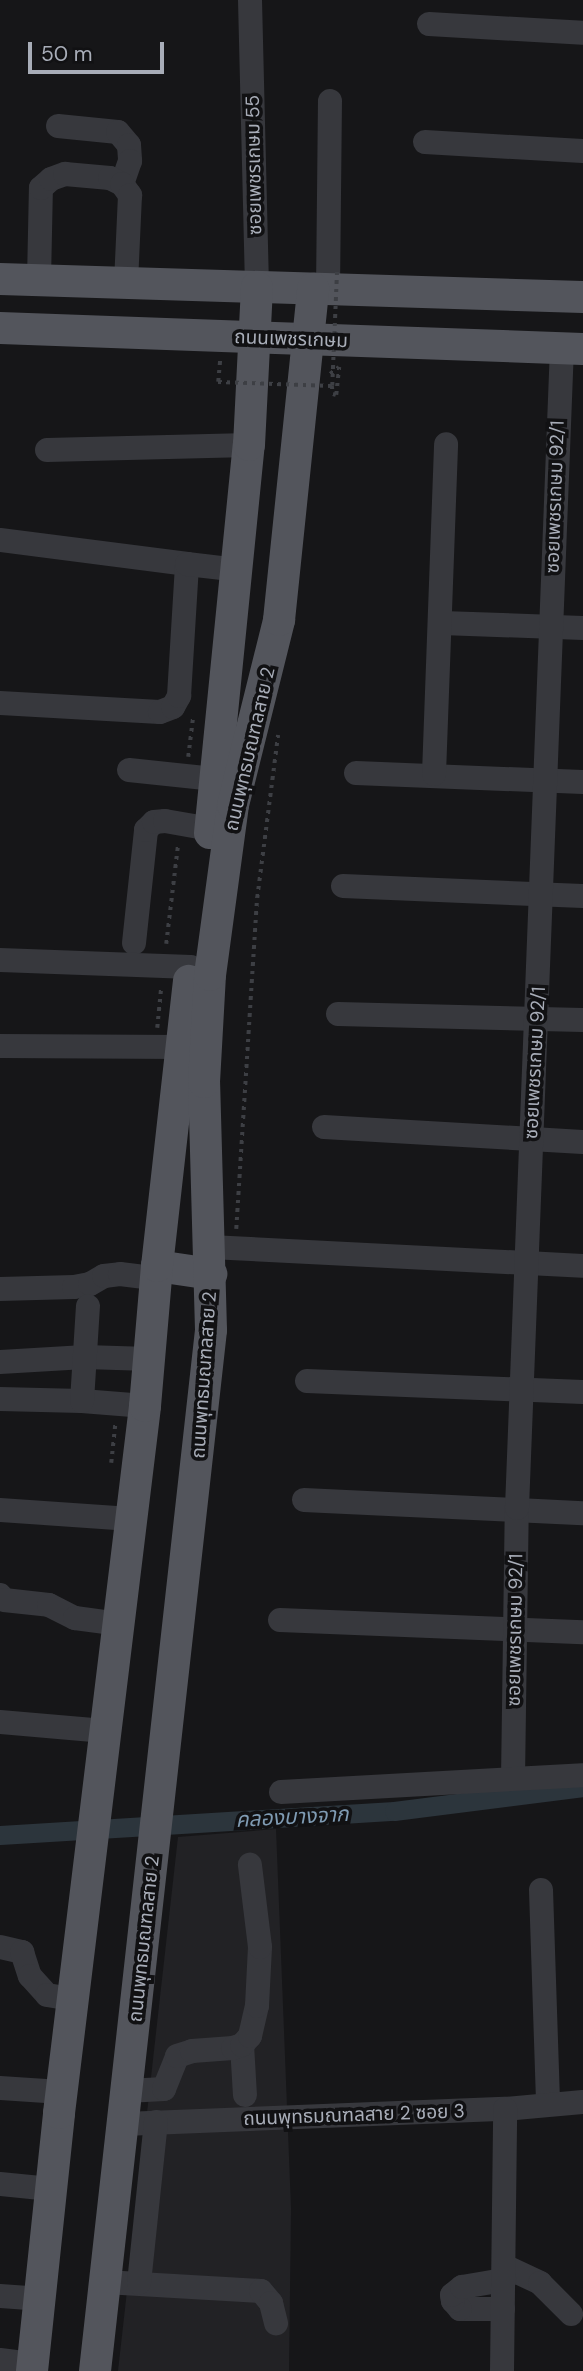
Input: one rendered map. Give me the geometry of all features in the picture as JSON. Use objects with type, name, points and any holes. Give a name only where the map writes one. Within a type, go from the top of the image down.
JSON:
[{"type":"main road","points":[[0,279],[257,288],[326,282],[583,298]]},
{"type":"main road","name":"ถนนพุทธมณฑลสาย 2","points":[[95,2371],[219,1256],[204,1094],[210,975],[233,805],[279,620],[308,340],[326,282]]},
{"type":"main road","name":"ถนนพุทธมณฑลสาย 2","points":[[32,2367],[61,2092],[145,1406],[156,1272],[191,967],[211,829],[250,445],[257,288]]},
{"type":"main road","name":"ถนนเพชรเกษม","points":[[0,328],[573,349]]},
{"type":"main road","points":[[156,1272],[219,1256]]},
{"type":"street","name":"ซอยเพชรเกษม 55","points":[[250,0],[257,288]]},
{"type":"street","points":[[429,24],[583,33]]},
{"type":"street","points":[[326,282],[330,101]]},
{"type":"street","points":[[58,126],[118,131],[129,145],[130,161],[122,184]]},
{"type":"street","points":[[425,142],[583,151]]},
{"type":"street","points":[[39,280],[41,188],[51,179],[65,174],[110,178],[122,184],[130,195],[126,283]]},
{"type":"street","name":"ซอยเพชรเกษม 92/1","points":[[513,1779],[517,1508],[547,780],[550,627],[573,349]]},
{"type":"street","points":[[434,774],[442,623],[446,444]]},
{"type":"street","points":[[47,450],[250,445]]},
{"type":"street","points":[[0,540],[238,570]]},
{"type":"street","points":[[0,703],[160,712],[173,707],[178,696],[187,564]]},
{"type":"street","points":[[442,623],[583,628]]},
{"type":"street","points":[[129,771],[215,779]]},
{"type":"street","points":[[356,773],[583,782]]},
{"type":"street","points":[[134,943],[146,830],[154,822],[166,821],[211,829]]},
{"type":"street","points":[[343,886],[583,896]]},
{"type":"street","points":[[0,960],[191,967]]},
{"type":"street","points":[[338,1014],[583,1020]]},
{"type":"street","points":[[0,1046],[182,1048]]},
{"type":"street","points":[[324,1127],[583,1142]]},
{"type":"street","points":[[219,1256],[527,1262],[583,1266]]},
{"type":"street","points":[[0,1289],[74,1287],[90,1284],[104,1276],[156,1272]]},
{"type":"street","points":[[82,1401],[88,1306]]},
{"type":"street","points":[[0,1362],[85,1357],[149,1359]]},
{"type":"street","points":[[307,1381],[583,1392]]},
{"type":"street","points":[[0,1399],[145,1406]]},
{"type":"street","points":[[304,1500],[583,1513]]},
{"type":"street","points":[[0,1510],[131,1519]]},
{"type":"street","points":[[0,1595],[4,1600],[49,1605],[75,1618],[119,1625]]},
{"type":"street","points":[[280,1620],[583,1632]]},
{"type":"street","points":[[0,1722],[104,1737]]},
{"type":"street","points":[[281,1792],[583,1775]]},
{"type":"street","points":[[245,2095],[242,2045],[253,2028],[260,1947],[250,1865]]},
{"type":"street","points":[[541,1890],[548,2104]]},
{"type":"street","points":[[0,1947],[22,1951],[30,1976],[47,1995],[73,1999]]},
{"type":"street","points":[[127,2091],[155,2092],[163,2089],[177,2056],[183,2052],[242,2045]]},
{"type":"street","points":[[0,2088],[61,2092]]},
{"type":"street","name":"ถนนพุทธมณฑลสาย 2 ซอย 3","points":[[124,2124],[505,2109],[583,2102]]},
{"type":"street","points":[[502,2371],[505,2109]]},
{"type":"street","points":[[139,2283],[156,2122]]},
{"type":"street","points":[[0,2184],[51,2189]]},
{"type":"street","points":[[503,2309],[460,2309],[453,2301],[452,2295],[462,2287],[504,2273],[540,2283],[571,2314]]},
{"type":"street","points":[[105,2282],[261,2291],[271,2303],[276,2323]]},
{"type":"street","points":[[0,2296],[39,2299]]},
{"type":"street","points":[[0,2360],[32,2367]]},
{"type":"path","points":[[326,282],[332,386],[333,394],[336,395],[339,367]]},
{"type":"path","points":[[220,359],[218,382],[332,386]]},
{"type":"path","points":[[219,1256],[257,898],[279,725]]},
{"type":"shaded area","points":[[276,1829],[291,2208],[289,2371],[118,2371],[178,1837]]},
{"type":"waterway","name":"คลองบางจาก","points":[[0,1835],[394,1811],[583,1787]]}]
